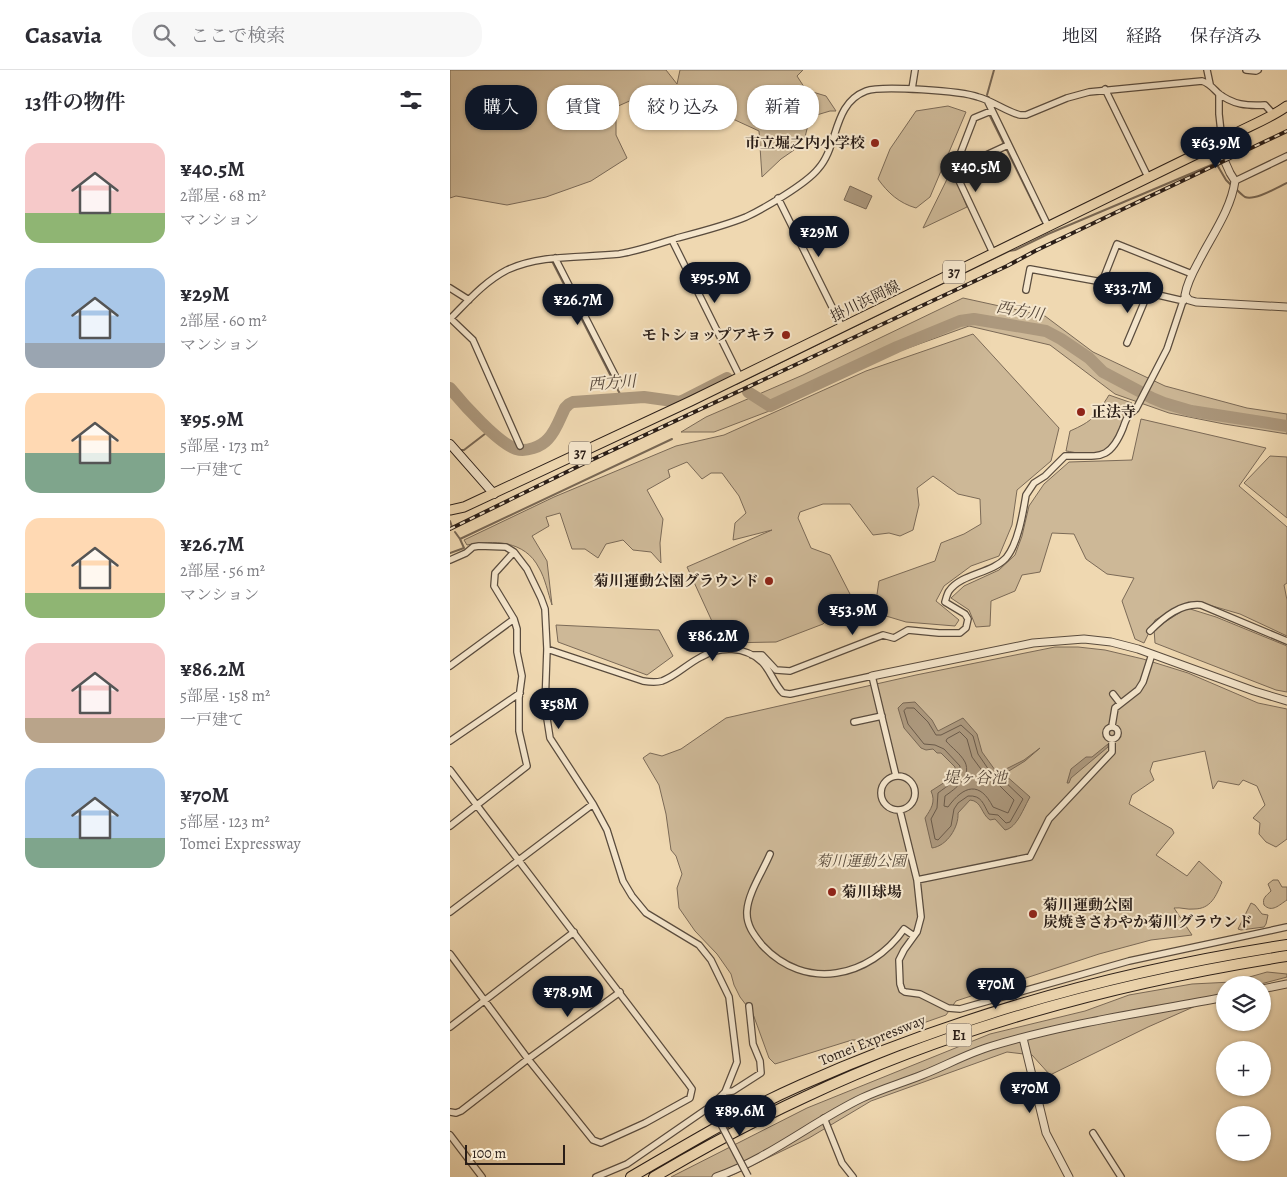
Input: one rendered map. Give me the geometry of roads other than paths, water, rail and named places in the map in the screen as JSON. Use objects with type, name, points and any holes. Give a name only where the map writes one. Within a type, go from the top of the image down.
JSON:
[{"type":"highway","name":"Tomei Expressway","points":[[631,1177],[736,1118],[799,1086],[924,1035],[1074,988],[1160,968],[1287,945]]},
{"type":"highway","name":"Tomei Expressway","points":[[654,1177],[741,1128],[805,1097],[928,1046],[1067,1002],[1162,979],[1287,956]]},
{"type":"main road","name":"掛川浜岡線","points":[[450,510],[464,507],[494,494],[691,401],[1220,142],[1274,115],[1287,106]]},
{"type":"main road","points":[[450,444],[494,494]]},
{"type":"street","points":[[912,90],[915,70]]},
{"type":"street","points":[[1207,70],[1210,84]]},
{"type":"street","points":[[1246,70],[1258,70]]},
{"type":"street","points":[[520,446],[473,340],[450,319],[478,290],[492,279],[530,262],[555,258],[620,254],[744,218],[764,208],[818,169],[824,160],[840,118],[846,108],[856,96],[866,91],[878,88],[958,93],[977,96],[1012,113],[1026,115],[1066,98],[1105,89],[1151,87],[1196,80],[1210,84],[1219,94],[1236,104],[1265,105],[1274,115]]},
{"type":"street","points":[[1105,89],[1148,177]]},
{"type":"street","points":[[547,649],[636,679],[660,682],[700,657],[712,652],[735,649],[752,655],[762,655],[776,670],[790,671],[884,635],[894,638],[908,630],[960,633],[966,628],[968,619],[965,614],[945,602],[948,592],[962,581],[992,568],[1006,558],[1015,542],[1026,495],[1034,483],[1045,476],[1065,456],[1099,455],[1109,452],[1118,442],[1129,413],[1136,409],[1167,349],[1186,288],[1232,198],[1234,189],[1235,181],[1230,173],[1220,142],[1219,94]]},
{"type":"street","points":[[987,100],[989,112],[1048,226]]},
{"type":"street","points":[[989,112],[974,118],[954,170],[993,253]]},
{"type":"street","points":[[954,170],[1006,146]]},
{"type":"street","points":[[1235,181],[1287,156]]},
{"type":"street","points":[[778,198],[842,327]]},
{"type":"street","points":[[672,240],[740,377]]},
{"type":"street","points":[[1102,282],[1117,244],[1192,274]]},
{"type":"street","points":[[555,258],[620,384]]},
{"type":"street","points":[[1026,290],[1030,269],[1102,282],[1148,293],[1184,298],[1196,302],[1287,307]]},
{"type":"street","points":[[450,288],[469,300]]},
{"type":"street","points":[[1127,343],[1148,293]]},
{"type":"street","points":[[450,560],[466,553],[473,547],[506,548],[514,552],[527,569],[542,598],[544,608],[547,649],[546,706],[550,738],[593,804],[607,830],[623,882],[632,896],[646,913],[699,945],[710,960],[729,998],[738,1062],[725,1092],[712,1107],[627,1164],[596,1177]]},
{"type":"street","points":[[450,826],[527,766],[519,731],[519,698],[522,676],[517,652],[517,629],[514,619],[494,586],[495,574],[514,552]]},
{"type":"street","points":[[1150,631],[1159,622],[1182,607],[1194,604],[1201,605],[1287,641]]},
{"type":"street","points":[[450,666],[514,619]]},
{"type":"street","points":[[752,655],[767,668],[783,693],[790,694],[1033,643],[1084,639],[1125,645],[1287,701]]},
{"type":"street","points":[[917,880],[1030,857],[1049,819],[1112,752],[1112,739],[1108,738],[1106,733],[1112,726],[1114,708],[1140,692],[1152,654]]},
{"type":"street","points":[[872,676],[896,776]]},
{"type":"street","points":[[450,741],[520,692]]},
{"type":"street","points":[[1113,694],[1120,703]]},
{"type":"street","points":[[854,722],[882,716]]},
{"type":"street","points":[[450,770],[688,1082],[692,1089],[690,1098],[646,1123],[601,1143],[592,1140],[528,1059],[450,954]]},
{"type":"street","points":[[896,776],[906,778],[915,791],[913,802],[905,809],[900,810],[895,810],[885,805],[881,796],[883,785],[890,778],[896,776]]},
{"type":"street","points":[[450,912],[593,804]]},
{"type":"street","points":[[900,810],[917,880],[921,922],[899,960],[902,990],[920,994],[948,1008],[960,1009],[1129,961],[1287,927]]},
{"type":"street","points":[[770,854],[749,900],[747,920],[750,929],[759,942],[784,964],[813,974],[828,975],[842,972],[867,963],[890,946],[904,929],[914,936]]},
{"type":"street","points":[[450,1027],[574,932]]},
{"type":"street","points":[[1271,987],[1287,984]]},
{"type":"street","points":[[450,1112],[456,1113],[461,1111],[620,992]]},
{"type":"street","points":[[716,1177],[765,1154],[863,1097],[921,1076],[990,1046],[1114,1018],[1216,999]]},
{"type":"street","points":[[725,1092],[734,1091],[761,1073],[760,1061],[753,1044],[749,1006]]},
{"type":"street","points":[[1023,1038],[1046,1133],[1070,1177]]},
{"type":"street","points":[[712,1107],[748,1176]]},
{"type":"street","points":[[824,1118],[842,1163],[853,1177]]},
{"type":"street","points":[[1093,1133],[1121,1177]]},
{"type":"street","points":[[450,1135],[482,1177]]},
{"type":"water","points":[[850,186],[872,196],[866,209],[844,200]]},
{"type":"water","name":"堤ヶ谷池","points":[[915,702],[932,720],[938,731],[963,718],[977,734],[982,752],[995,770],[1000,772],[1024,760],[1040,748],[1025,761],[1004,774],[1030,797],[1013,825],[1005,830],[995,819],[990,820],[977,803],[970,800],[958,813],[958,818],[951,835],[943,844],[932,848],[925,818],[933,802],[931,791],[955,773],[955,767],[941,753],[937,753],[933,749],[926,750],[921,748],[904,728],[898,708],[903,703]]},
{"type":"water","points":[[1108,744],[1108,747],[1067,783],[1071,769],[1086,757],[1092,757]]},
{"type":"waterway","points":[[987,95],[994,70]]},
{"type":"waterway","points":[[989,114],[1042,221]]},
{"type":"waterway","points":[[736,384],[1009,251],[1216,163],[1232,186]]},
{"type":"waterway","points":[[1236,189],[1249,198],[1287,183]]},
{"type":"waterway","points":[[552,261],[622,398]]},
{"type":"waterway","name":"西方川","points":[[748,392],[770,406],[897,347],[960,321],[974,319],[1046,331],[1089,358],[1103,372],[1164,403],[1191,411],[1287,426]]},
{"type":"waterway","name":"西方川","points":[[450,388],[472,413],[500,439],[516,449],[524,450],[545,442],[556,428],[565,408],[573,402],[644,397],[680,402],[727,378]]},
{"type":"waterway","points":[[457,450],[464,450],[490,430]]},
{"type":"waterway","points":[[450,553],[464,548],[460,539],[672,439]]},
{"type":"waterway","points":[[450,521],[452,527]]},
{"type":"waterway","points":[[455,532],[460,539]]},
{"type":"railway","points":[[450,529],[585,463],[1007,266],[1287,131]]},
{"type":"place","name":"市立堀之内小学校","points":[[875,143]]},
{"type":"place","name":"モトショップアキラ","points":[[786,335]]},
{"type":"place","name":"正法寺","points":[[1081,412]]},
{"type":"place","name":"菊川運動公園グラウンド","points":[[769,581]]},
{"type":"place","name":"菊川球場","points":[[832,892]]},
{"type":"place","name":"菊川運動公園 炭焼きさわやか菊川グラウンド","points":[[1033,914]]},
{"type":"park label","name":"菊川運動公園","points":[[861,861]]}]
